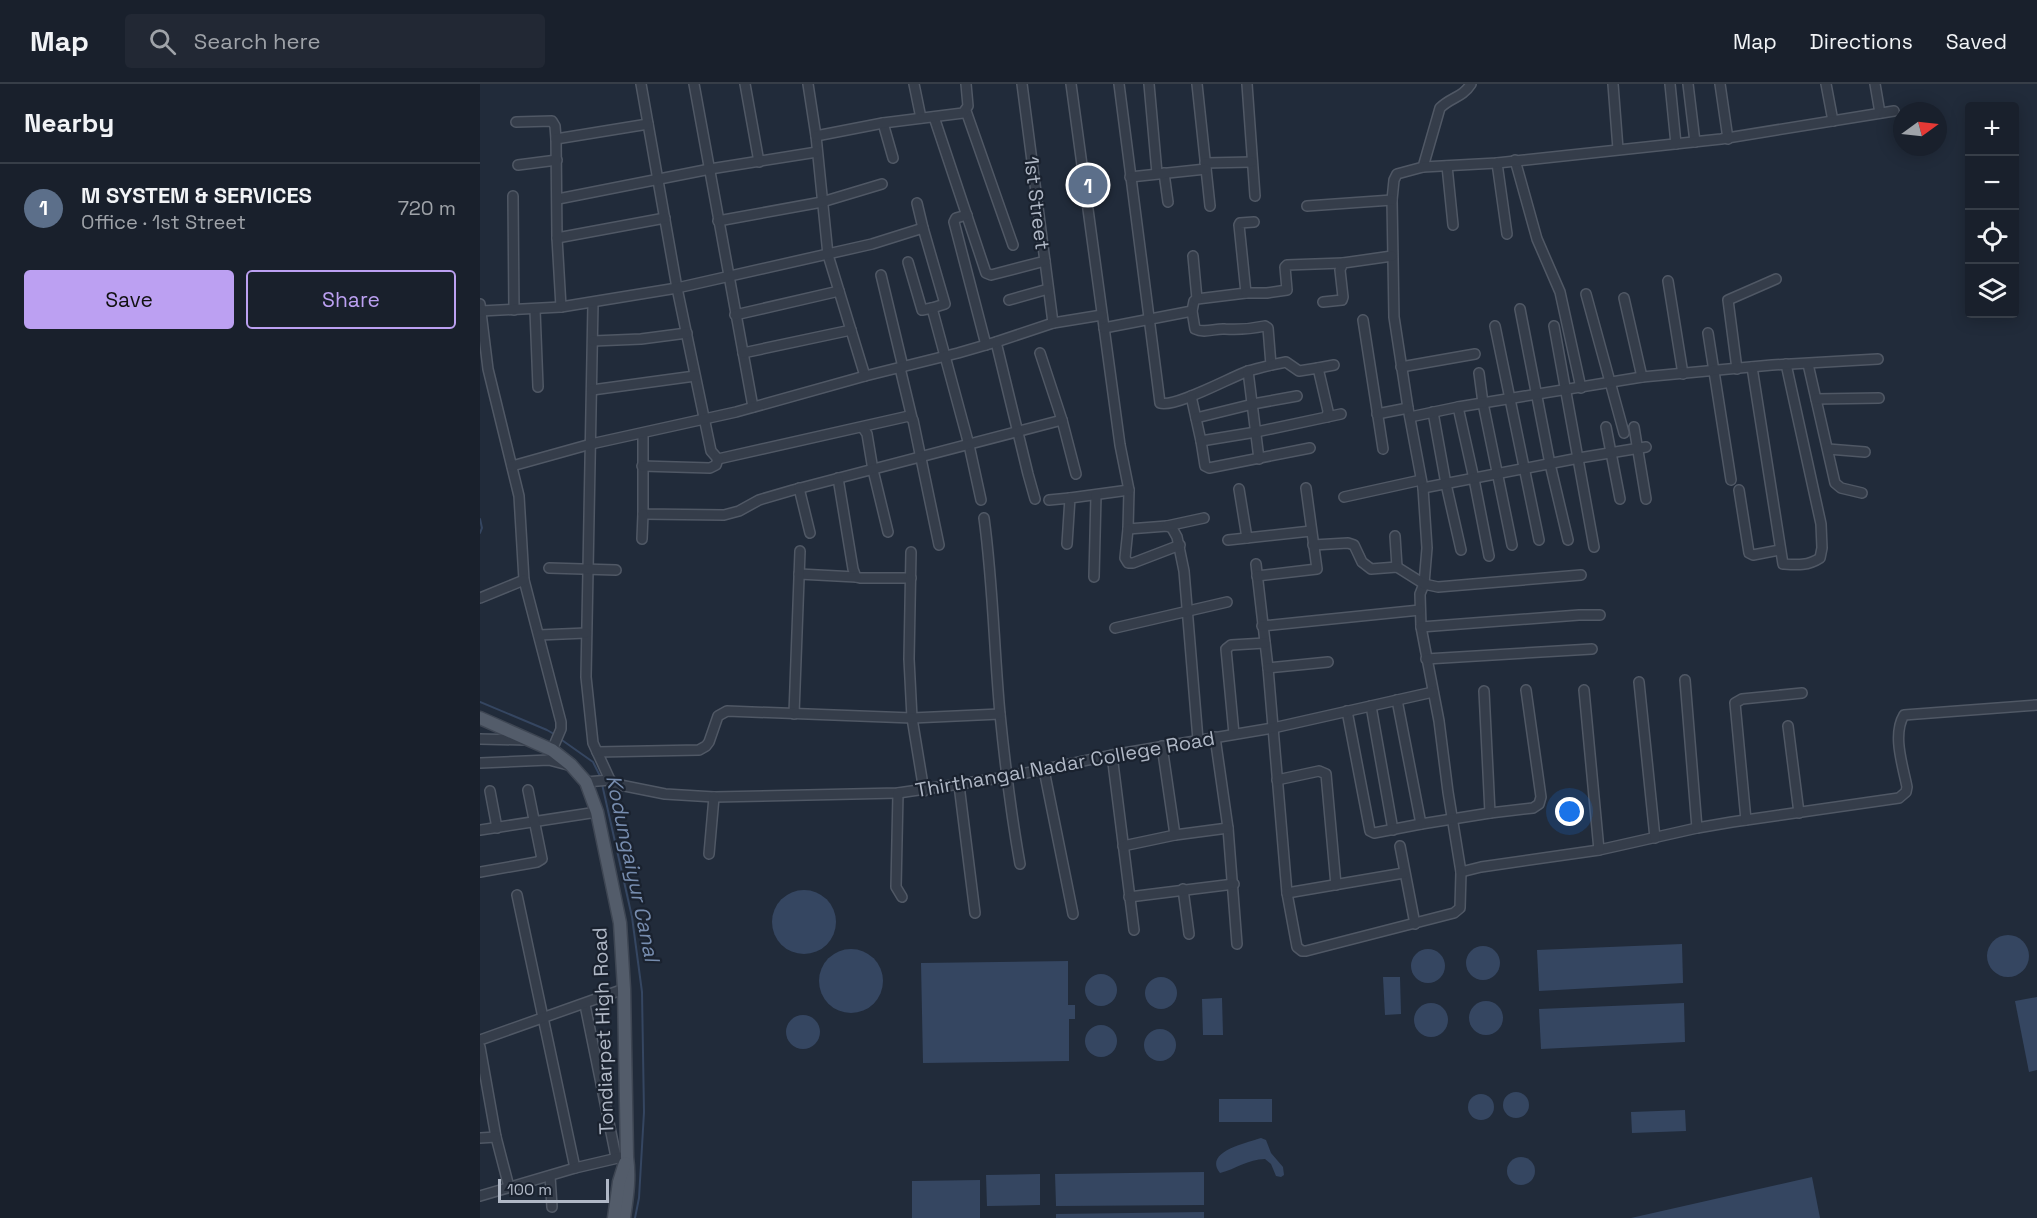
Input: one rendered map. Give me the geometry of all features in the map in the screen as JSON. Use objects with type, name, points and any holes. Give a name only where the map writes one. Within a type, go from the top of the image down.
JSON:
[{"type":"main road","name":"Tondiarpet High Road","points":[[480,718],[526,740],[553,747],[571,765],[599,782],[597,812],[620,923],[624,989],[622,1157],[614,1218]]},
{"type":"main road","name":"Tondiarpet High Road","points":[[622,1157],[629,1184],[624,1218]]},
{"type":"street","points":[[641,84],[695,376],[711,452],[718,459]]},
{"type":"street","points":[[694,84],[753,407]]},
{"type":"street","points":[[745,84],[759,162]]},
{"type":"street","points":[[808,84],[816,136],[828,255],[865,376]]},
{"type":"street","points":[[914,84],[921,118]]},
{"type":"street","points":[[966,84],[968,101],[966,111],[1013,245]]},
{"type":"street","name":"1st Street","points":[[1022,84],[1053,323]]},
{"type":"street","points":[[1071,84],[1120,445],[1129,490],[1125,558],[1128,563],[1133,563],[1180,545]]},
{"type":"street","points":[[1119,84],[1160,403],[1165,404],[1191,396],[1248,371],[1271,365],[1286,362],[1299,371],[1334,364]]},
{"type":"street","points":[[1149,84],[1160,173],[1168,202]]},
{"type":"street","points":[[1197,84],[1210,206]]},
{"type":"street","points":[[1247,84],[1255,196]]},
{"type":"street","points":[[1423,167],[1440,108],[1464,94],[1471,84]]},
{"type":"street","points":[[1613,84],[1618,149]]},
{"type":"street","points":[[1670,84],[1676,144]]},
{"type":"street","points":[[1688,84],[1695,142]]},
{"type":"street","points":[[1720,84],[1728,139]]},
{"type":"street","points":[[1826,84],[1833,121]]},
{"type":"street","points":[[1875,84],[1880,113]]},
{"type":"street","points":[[816,136],[883,123],[958,114],[966,111]]},
{"type":"street","points":[[1256,564],[1274,728],[1276,780],[1287,893],[1295,943],[1302,951],[1415,924],[1458,910],[1460,908],[1461,872],[1421,627],[1420,594],[1424,584],[1427,548],[1422,484],[1394,317],[1392,200],[1394,180],[1397,174],[1423,167],[1497,163],[1728,139],[1893,111]]},
{"type":"street","points":[[934,117],[988,275],[1045,261]]},
{"type":"street","points":[[516,122],[552,121],[555,126],[561,308]]},
{"type":"street","points":[[883,123],[893,158]]},
{"type":"street","points":[[556,139],[648,124]]},
{"type":"street","points":[[558,199],[817,152]]},
{"type":"street","points":[[518,165],[557,160]]},
{"type":"street","points":[[1515,160],[1533,226],[1560,292],[1581,388]]},
{"type":"street","points":[[1130,177],[1252,162]]},
{"type":"street","points":[[1497,163],[1507,234]]},
{"type":"street","points":[[1447,166],[1453,225]]},
{"type":"street","points":[[718,221],[822,202],[882,184]]},
{"type":"street","points":[[513,196],[514,310]]},
{"type":"street","points":[[1307,206],[1392,200]]},
{"type":"street","points":[[908,262],[922,310],[945,304],[917,203]]},
{"type":"street","points":[[967,215],[954,222],[986,345]]},
{"type":"street","points":[[557,238],[665,218]]},
{"type":"street","points":[[1246,293],[1239,225],[1254,222]]},
{"type":"street","points":[[553,747],[561,729],[561,722],[524,580],[519,496],[488,369],[481,308],[536,310],[561,308],[677,288],[828,255],[923,228]]},
{"type":"street","points":[[1193,256],[1197,299],[1194,301],[1192,311],[1195,329],[1238,331],[1265,326],[1268,328],[1271,365]]},
{"type":"street","points":[[1197,299],[1287,290],[1284,267],[1287,265],[1343,263],[1392,256]]},
{"type":"street","points":[[1323,302],[1342,300],[1340,270],[1343,263]]},
{"type":"street","points":[[881,276],[939,544]]},
{"type":"street","points":[[1737,369],[1728,300],[1776,279]]},
{"type":"street","points":[[1668,281],[1683,375]]},
{"type":"street","points":[[1009,300],[1048,289]]},
{"type":"street","points":[[735,315],[839,291]]},
{"type":"street","points":[[1586,294],[1624,433]]},
{"type":"street","points":[[1624,298],[1642,377]]},
{"type":"street","points":[[593,303],[586,698],[593,743],[597,752],[599,782]]},
{"type":"street","points":[[932,308],[969,445],[981,500]]},
{"type":"street","points":[[1520,309],[1550,464],[1568,540]]},
{"type":"street","points":[[536,310],[538,387]]},
{"type":"street","points":[[1104,328],[1192,311]]},
{"type":"street","points":[[512,466],[591,444],[705,420],[865,376],[945,357],[1053,323],[1102,315]]},
{"type":"street","points":[[1363,320],[1383,448]]},
{"type":"street","points":[[1495,326],[1539,540]]},
{"type":"street","points":[[1554,326],[1594,547]]},
{"type":"street","points":[[742,353],[851,330]]},
{"type":"street","points":[[593,340],[641,339],[687,333]]},
{"type":"street","points":[[1708,333],[1731,480]]},
{"type":"street","points":[[996,342],[1035,499]]},
{"type":"street","points":[[1040,354],[1062,420],[1076,474]]},
{"type":"street","points":[[1401,367],[1475,354]]},
{"type":"street","points":[[1377,414],[1433,412],[1642,377],[1786,364],[1878,359]]},
{"type":"street","points":[[1752,367],[1783,564],[1804,565],[1820,558],[1821,524],[1786,364]]},
{"type":"street","points":[[1808,364],[1837,486],[1862,494]]},
{"type":"street","points":[[1318,368],[1328,411],[1327,417]]},
{"type":"street","points":[[1248,371],[1259,459]]},
{"type":"street","points":[[1479,373],[1512,545]]},
{"type":"street","points":[[592,390],[695,376]]},
{"type":"street","points":[[1191,396],[1206,466],[1209,468],[1310,448]]},
{"type":"street","points":[[1196,418],[1297,396]]},
{"type":"street","points":[[1816,399],[1879,398]]},
{"type":"street","points":[[1458,407],[1489,556]]},
{"type":"street","points":[[1433,412],[1461,550]]},
{"type":"street","points":[[1201,441],[1341,414]]},
{"type":"street","points":[[718,459],[908,416],[912,418]]},
{"type":"street","points":[[643,514],[729,514],[759,500],[799,488],[1062,420]]},
{"type":"street","points":[[1606,427],[1620,499]]},
{"type":"street","points":[[863,428],[867,434],[888,532]]},
{"type":"street","points":[[1634,428],[1642,448],[1646,500]]},
{"type":"street","points":[[642,539],[643,433]]},
{"type":"street","points":[[1344,496],[1422,484],[1446,484],[1642,448]]},
{"type":"street","points":[[1828,449],[1865,452]]},
{"type":"street","points":[[642,466],[710,468],[716,465],[718,459]]},
{"type":"street","points":[[838,478],[856,577]]},
{"type":"street","points":[[799,488],[810,533]]},
{"type":"street","points":[[1257,576],[1317,569],[1306,488]]},
{"type":"street","points":[[1239,489],[1247,538]]},
{"type":"street","points":[[1049,500],[1129,490]]},
{"type":"street","points":[[1739,490],[1749,553],[1753,555],[1780,550]]},
{"type":"street","points":[[1094,577],[1096,495]]},
{"type":"street","points":[[1067,544],[1070,498]]},
{"type":"street","points":[[984,518],[990,563],[1006,777],[1020,864]]},
{"type":"street","points":[[1128,530],[1204,518]]},
{"type":"street","points":[[1167,525],[1172,528],[1180,545],[1188,612],[1198,740]]},
{"type":"street","points":[[1228,540],[1311,531]]},
{"type":"street","points":[[1395,536],[1397,567]]},
{"type":"street","points":[[1313,545],[1348,543],[1354,545],[1358,549],[1362,562],[1371,569],[1397,567],[1424,584],[1438,587],[1581,575]]},
{"type":"street","points":[[794,714],[800,551]]},
{"type":"street","points":[[911,552],[909,659],[912,718],[924,790]]},
{"type":"street","points":[[549,568],[616,570]]},
{"type":"street","points":[[799,574],[860,578],[911,578]]},
{"type":"street","points":[[480,598],[524,580]]},
{"type":"street","points":[[1115,628],[1227,602]]},
{"type":"street","points":[[1262,627],[1420,610]]},
{"type":"street","points":[[1421,627],[1600,615]]},
{"type":"street","points":[[539,634],[586,633]]},
{"type":"street","points":[[1234,734],[1226,649],[1231,645],[1265,643]]},
{"type":"street","points":[[1426,659],[1592,649]]},
{"type":"street","points":[[1268,668],[1328,662]]},
{"type":"street","points":[[1685,680],[1697,828]]},
{"type":"street","points":[[1639,682],[1655,838]]},
{"type":"street","points":[[1347,711],[1369,828],[1371,833],[1374,833],[1452,818],[1533,808],[1540,801],[1526,690]]},
{"type":"street","points":[[1584,690],[1599,850]]},
{"type":"street","points":[[1484,691],[1490,813]]},
{"type":"street","name":"Thirthangal Nadar College Road","points":[[599,782],[665,794],[714,797],[898,794],[1006,777],[1112,755],[1274,728],[1433,692]]},
{"type":"street","points":[[1746,820],[1735,703],[1742,699],[1802,693]]},
{"type":"street","points":[[1397,700],[1421,824]]},
{"type":"street","points":[[1461,872],[1599,850],[1697,828],[1899,798],[1906,792],[1898,732],[1904,716],[2037,705]]},
{"type":"street","points":[[1371,706],[1393,830]]},
{"type":"street","points":[[597,752],[699,750],[709,742],[718,716],[723,712],[912,718],[1000,714]]},
{"type":"street","points":[[1788,726],[1799,813]]},
{"type":"street","points":[[1215,737],[1228,828],[1238,944]]},
{"type":"street","points":[[480,739],[526,740]]},
{"type":"street","points":[[1162,746],[1175,835]]},
{"type":"street","points":[[1112,755],[1134,930]]},
{"type":"street","points":[[480,763],[549,760],[571,765]]},
{"type":"street","points":[[1044,770],[1073,914]]},
{"type":"street","points":[[1276,780],[1319,771],[1326,774],[1336,885]]},
{"type":"street","points":[[959,785],[975,913]]},
{"type":"street","points":[[480,872],[537,862],[542,859],[528,790]]},
{"type":"street","points":[[490,791],[497,828]]},
{"type":"street","points":[[898,794],[896,887],[902,897]]},
{"type":"street","points":[[709,854],[714,797]]},
{"type":"street","points":[[480,830],[597,812]]},
{"type":"street","points":[[1124,846],[1175,835],[1228,828]]},
{"type":"street","points":[[1400,846],[1415,924]]},
{"type":"street","points":[[1287,893],[1404,873]]},
{"type":"street","points":[[1129,897],[1233,884]]},
{"type":"street","points":[[1183,890],[1189,934]]},
{"type":"street","points":[[517,895],[575,1168]]},
{"type":"street","points":[[480,1040],[585,1005],[624,989]]},
{"type":"street","points":[[480,1196],[575,1168],[622,1157],[585,1005]]},
{"type":"street","points":[[480,1047],[496,1137],[509,1187]]},
{"type":"street","points":[[480,1138],[496,1137]]},
{"type":"street","points":[[550,1176],[552,1207]]},
{"type":"water","points":[[804,890],[822,896],[830,904],[836,922],[830,940],[822,948],[804,954],[786,948],[778,940],[772,922],[778,904],[786,896]]},
{"type":"water","points":[[2008,935],[2023,941],[2029,956],[2023,971],[2008,977],[1993,971],[1987,956],[1993,941]]},
{"type":"water","points":[[1682,944],[1683,983],[1539,991],[1537,950]]},
{"type":"water","points":[[1483,946],[1495,951],[1500,963],[1495,975],[1483,980],[1471,975],[1466,963],[1471,951]]},
{"type":"water","points":[[851,949],[869,955],[877,963],[883,981],[877,999],[869,1007],[851,1013],[833,1007],[825,999],[819,981],[825,963],[833,955]]},
{"type":"water","points":[[1428,949],[1440,954],[1445,966],[1440,978],[1428,983],[1416,978],[1411,966],[1416,954]]},
{"type":"water","points":[[1068,961],[1068,1005],[1075,1005],[1075,1019],[1069,1019],[1069,1061],[923,1063],[921,963]]},
{"type":"water","points":[[1101,974],[1113,978],[1117,990],[1113,1002],[1101,1006],[1089,1002],[1085,990],[1089,978]]},
{"type":"water","points":[[1161,977],[1173,981],[1177,993],[1173,1005],[1161,1009],[1149,1005],[1145,993],[1149,981]]},
{"type":"water","points":[[1383,977],[1400,977],[1401,1014],[1385,1015]]},
{"type":"water","points":[[2037,997],[2037,1070],[2029,1072],[2015,1001]]},
{"type":"water","points":[[1222,998],[1223,1035],[1203,1035],[1202,999]]},
{"type":"water","points":[[1486,1001],[1498,1006],[1503,1018],[1498,1030],[1486,1035],[1474,1030],[1469,1018],[1474,1006]]},
{"type":"water","points":[[1431,1003],[1443,1008],[1448,1020],[1443,1032],[1431,1037],[1419,1032],[1414,1020],[1419,1008]]},
{"type":"water","points":[[1684,1003],[1685,1042],[1541,1049],[1539,1009]]},
{"type":"water","points":[[803,1015],[815,1020],[820,1032],[815,1044],[803,1049],[791,1044],[786,1032],[791,1020]]},
{"type":"water","points":[[1101,1025],[1113,1029],[1117,1041],[1113,1053],[1101,1057],[1089,1053],[1085,1041],[1089,1029]]},
{"type":"water","points":[[1160,1029],[1172,1033],[1176,1045],[1172,1057],[1160,1061],[1148,1057],[1144,1045],[1148,1033]]},
{"type":"water","points":[[1516,1092],[1525,1096],[1529,1105],[1525,1114],[1516,1118],[1507,1114],[1503,1105],[1507,1096]]},
{"type":"water","points":[[1481,1094],[1490,1098],[1494,1107],[1490,1116],[1481,1120],[1472,1116],[1468,1107],[1472,1098]]},
{"type":"water","points":[[1219,1099],[1272,1099],[1272,1122],[1219,1122]]},
{"type":"water","points":[[1685,1110],[1686,1131],[1632,1133],[1631,1112]]},
{"type":"water","points":[[1261,1138],[1266,1140],[1271,1153],[1283,1167],[1284,1175],[1276,1176],[1271,1164],[1265,1159],[1220,1173],[1216,1166],[1217,1159],[1222,1154]]},
{"type":"water","points":[[1521,1157],[1531,1161],[1535,1171],[1531,1181],[1521,1185],[1511,1181],[1507,1171],[1511,1161]]},
{"type":"water","points":[[1204,1172],[1204,1205],[1056,1206],[1055,1174]]},
{"type":"water","points":[[1040,1174],[1040,1205],[987,1206],[986,1175]]},
{"type":"water","points":[[1812,1177],[1820,1218],[1631,1218]]},
{"type":"water","points":[[980,1180],[980,1218],[912,1218],[912,1181]]},
{"type":"water","points":[[1204,1212],[1204,1218],[1056,1218],[1056,1214]]},
{"type":"waterway","points":[[480,519],[482,528],[480,533]]},
{"type":"waterway","name":"Kodungaiyur Canal","points":[[480,702],[554,734]]},
{"type":"waterway","name":"Kodungaiyur Canal","points":[[559,738],[593,762],[601,778]]},
{"type":"waterway","name":"Kodungaiyur Canal","points":[[602,784],[632,917],[642,992],[644,1112],[639,1198],[635,1218]]},
{"type":"place","name":"M SYSTEM & SERVICES","points":[[1088,185]]}]
